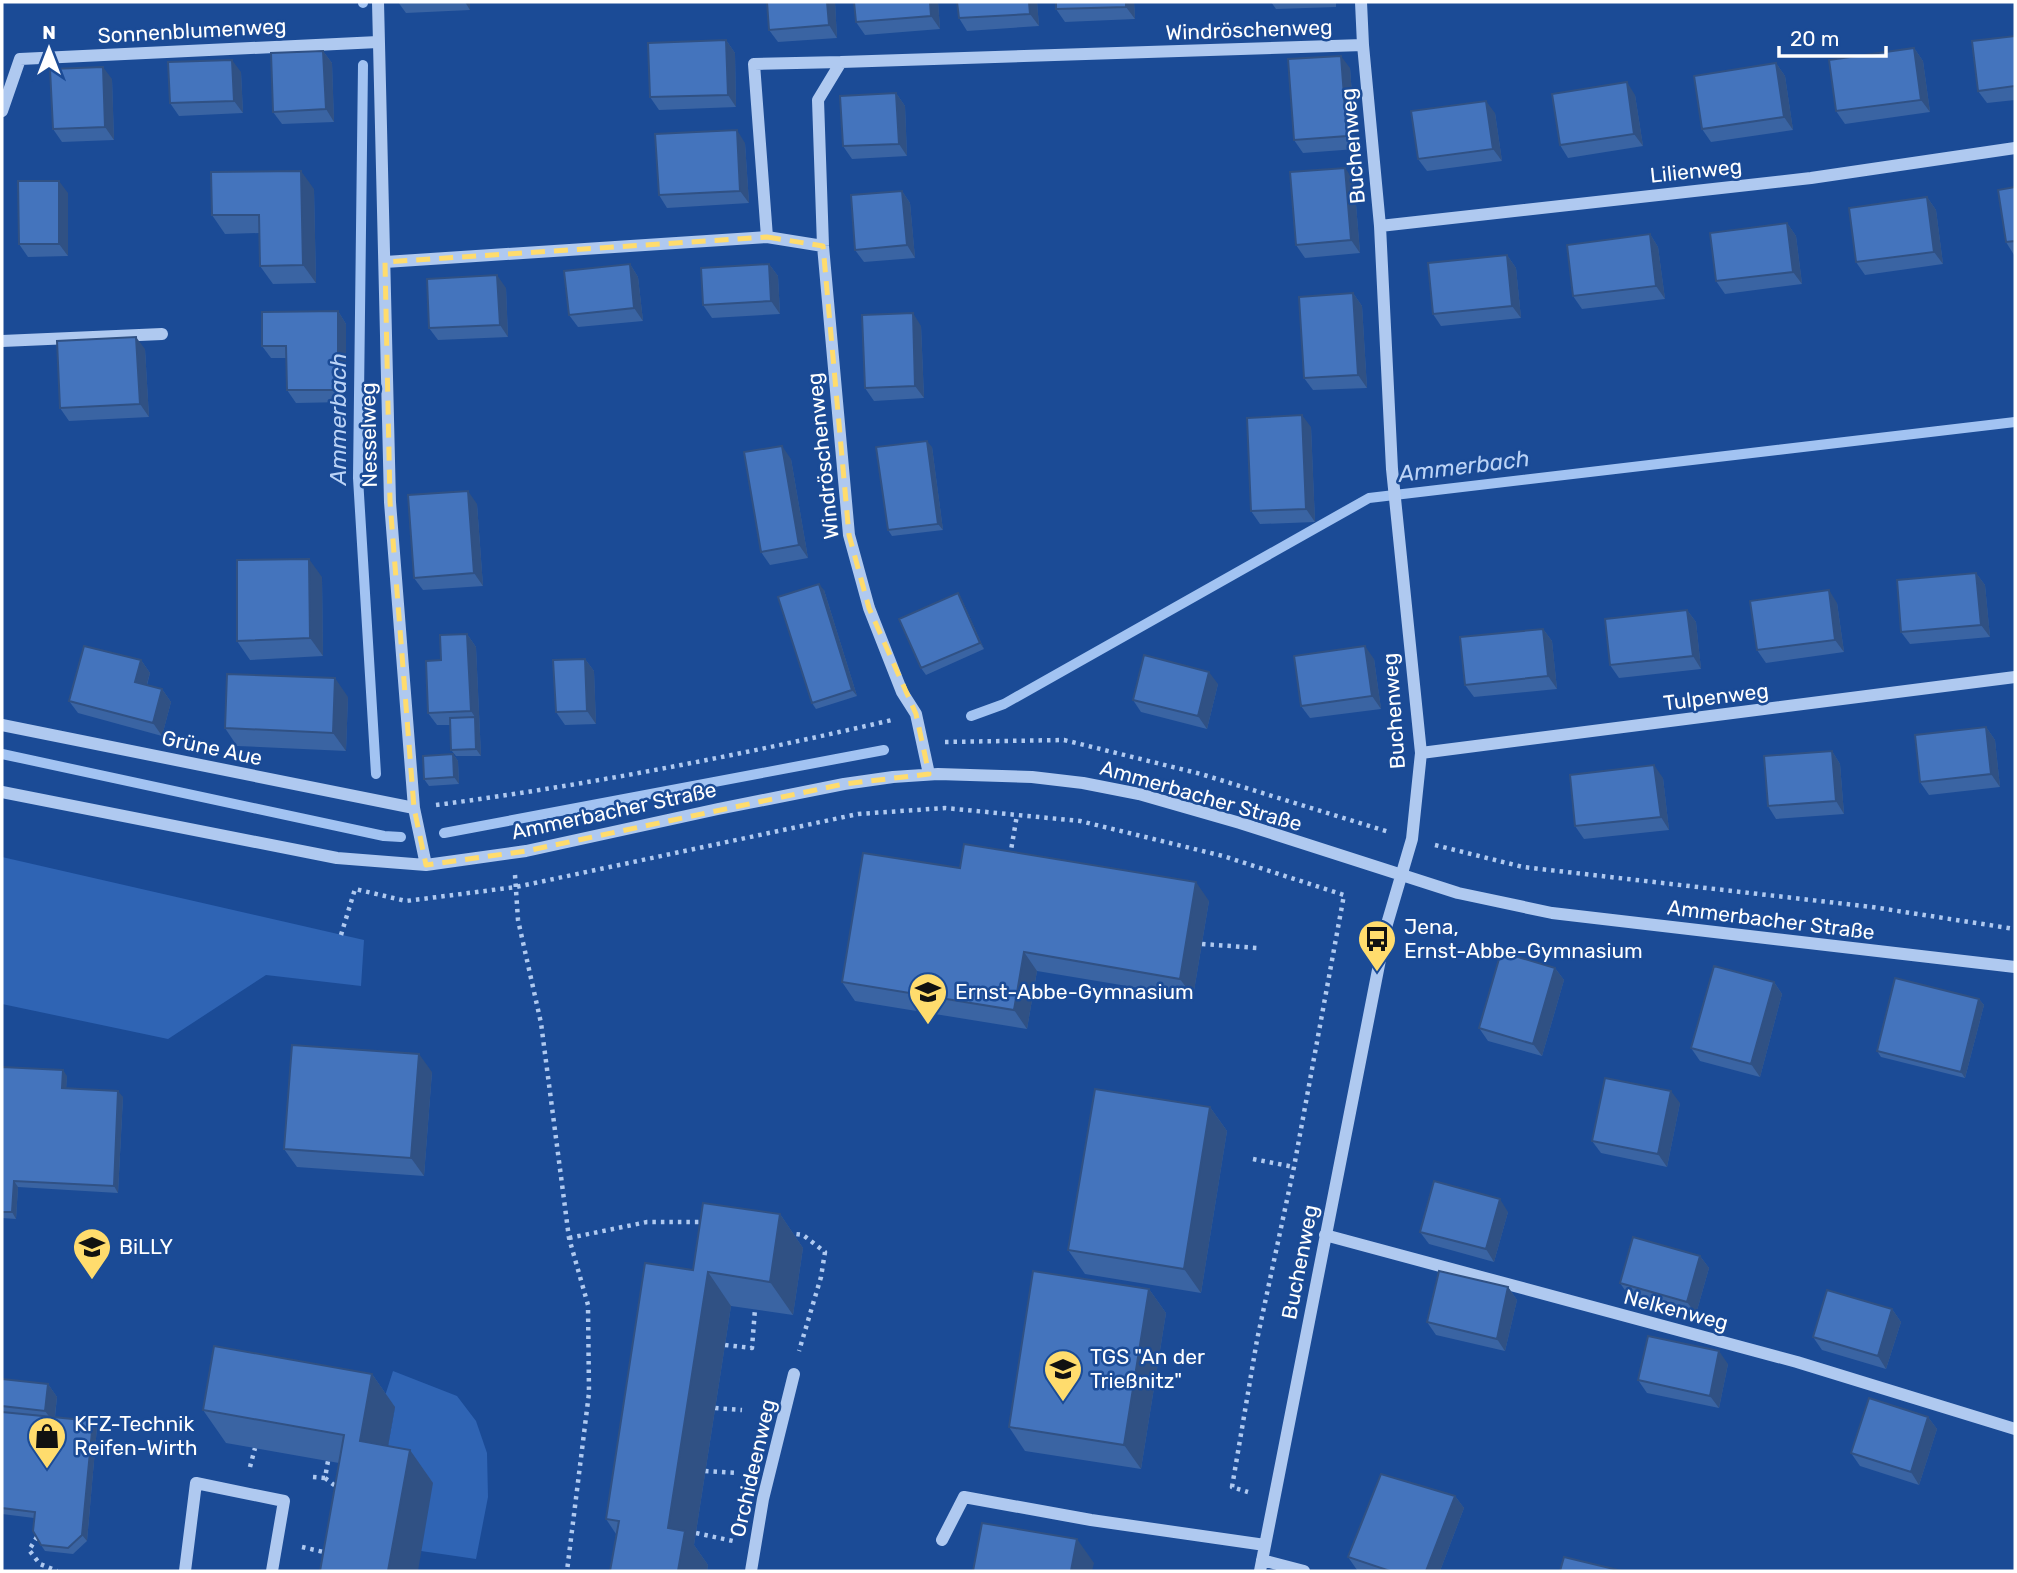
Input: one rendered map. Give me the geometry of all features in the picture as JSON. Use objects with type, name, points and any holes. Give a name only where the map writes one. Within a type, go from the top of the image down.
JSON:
[{"type":"street","name":"Nesselweg","points":[[378,2],[390,502],[414,808],[426,865]]},
{"type":"street","name":"Buchenweg","points":[[1261,1565],[1387,924],[1412,839],[1421,753],[1392,469],[1380,226],[1363,46],[1362,2]]},
{"type":"street","name":"Sonnenblumenweg","points":[[2,111],[20,59],[378,42]]},
{"type":"street","name":"Windröschenweg","points":[[767,237],[754,64],[1363,46]]},
{"type":"street","name":"Windröschenweg","points":[[841,62],[818,100],[823,246],[849,535],[869,608],[902,692],[916,714],[929,774]]},
{"type":"street","name":"Lilienweg","points":[[1380,226],[1811,178],[2015,148]]},
{"type":"street","points":[[385,262],[767,237],[823,246]]},
{"type":"street","points":[[2,341],[162,334]]},
{"type":"street","name":"Tulpenweg","points":[[1421,753],[2015,677]]},
{"type":"street","name":"Grüne Aue","points":[[2,725],[414,808]]},
{"type":"street","name":"Ammerbacher Straße","points":[[2,792],[337,858],[426,865],[513,853],[844,784],[929,774],[1032,777],[1139,794],[1240,822],[1458,893],[1552,912],[2015,967]]},
{"type":"street","name":"Nelkenweg","points":[[1325,1235],[1797,1362],[2015,1429]]},
{"type":"street","name":"Orchideenweg","points":[[751,1571],[764,1499],[794,1374]]},
{"type":"street","points":[[185,1571],[196,1483],[284,1501],[272,1571]]},
{"type":"street","points":[[942,1540],[964,1496],[1091,1520],[1265,1545]]},
{"type":"street","points":[[1261,1565],[1304,1571]]},
{"type":"path","points":[[414,808],[537,792],[797,742],[916,714]]},
{"type":"path","points":[[924,742],[1064,740],[1201,774],[1412,839],[1523,867],[1872,907],[2015,929]]},
{"type":"path","points":[[341,934],[355,889],[406,901],[516,887],[858,814],[945,808],[1080,821],[1223,856],[1344,895],[1294,1167],[1257,1340],[1232,1487],[1248,1492]]},
{"type":"path","points":[[1008,868],[1017,815]]},
{"type":"path","points":[[513,853],[518,920],[541,1023],[569,1238],[587,1305],[589,1393],[567,1571]]},
{"type":"path","points":[[1202,943],[1257,948]]},
{"type":"path","points":[[1253,1159],[1294,1167]]},
{"type":"path","points":[[569,1238],[647,1222],[720,1224]]},
{"type":"path","points":[[775,1232],[803,1236],[825,1252],[821,1277],[797,1355]]},
{"type":"path","points":[[725,1345],[752,1348],[755,1309]]},
{"type":"path","points":[[715,1408],[742,1410]]},
{"type":"path","points":[[250,1467],[255,1448]]},
{"type":"path","points":[[325,1478],[328,1461]]},
{"type":"path","points":[[705,1471],[737,1473]]},
{"type":"path","points":[[313,1477],[325,1478],[343,1492]]},
{"type":"path","points":[[696,1534],[734,1541]]},
{"type":"path","points":[[37,1537],[29,1550],[40,1564],[57,1571]]},
{"type":"path","points":[[302,1547],[339,1555]]},
{"type":"highlighted area","points":[[767,237],[823,246],[849,535],[869,608],[916,714],[929,774],[844,784],[526,851],[426,865],[414,808],[390,502],[385,262]]},
{"type":"shaded area","points":[[2,857],[364,940],[361,986],[266,975],[168,1039],[2,1004]]},
{"type":"shaded area","points":[[393,1371],[457,1396],[476,1421],[487,1453],[488,1497],[476,1559],[421,1551],[383,1474],[395,1407],[384,1399]]},
{"type":"building","points":[[767,2],[827,2],[829,25],[769,30]]},
{"type":"building","points":[[854,2],[930,2],[931,16],[856,22]]},
{"type":"building","points":[[957,2],[1029,2],[1030,14],[959,18]]},
{"type":"building","points":[[1056,2],[1126,2],[1126,7],[1056,9]]},
{"type":"building","points":[[2015,36],[2015,86],[1978,91],[1972,41]]},
{"type":"building","points":[[726,40],[728,95],[650,97],[648,43]]},
{"type":"building","points":[[1914,48],[1921,100],[1836,111],[1829,60]]},
{"type":"building","points":[[323,51],[326,109],[273,112],[271,53]]},
{"type":"building","points":[[1341,56],[1347,136],[1294,140],[1288,59]]},
{"type":"building","points":[[232,60],[234,101],[170,103],[168,62]]},
{"type":"building","points":[[1776,63],[1784,117],[1702,129],[1694,76]]},
{"type":"building","points":[[103,67],[105,127],[53,129],[50,69]]},
{"type":"building","points":[[1627,82],[1634,134],[1560,145],[1552,94]]},
{"type":"building","points":[[896,93],[899,144],[843,146],[840,96]]},
{"type":"building","points":[[1486,101],[1493,149],[1418,159],[1411,111]]},
{"type":"building","points":[[737,130],[740,191],[659,195],[655,134]]},
{"type":"building","points":[[1345,168],[1351,240],[1296,245],[1290,172]]},
{"type":"building","points":[[301,171],[303,265],[260,266],[259,215],[212,215],[211,172]]},
{"type":"building","points":[[18,181],[59,181],[59,244],[19,244]]},
{"type":"building","points":[[2015,187],[2015,241],[2006,242],[1998,190]]},
{"type":"building","points":[[902,191],[907,245],[855,250],[851,195]]},
{"type":"building","points":[[1927,197],[1934,252],[1856,262],[1849,208]]},
{"type":"building","points":[[1787,223],[1793,272],[1716,281],[1710,233]]},
{"type":"building","points":[[1650,234],[1656,286],[1573,296],[1567,245]]},
{"type":"building","points":[[1507,255],[1512,306],[1433,314],[1428,263]]},
{"type":"building","points":[[630,264],[634,308],[569,315],[564,271]]},
{"type":"building","points":[[769,264],[771,301],[703,305],[701,268]]},
{"type":"building","points":[[497,275],[500,325],[429,328],[427,279]]},
{"type":"building","points":[[1353,293],[1358,375],[1304,378],[1299,297]]},
{"type":"building","points":[[338,311],[338,390],[287,390],[286,346],[262,346],[262,312]]},
{"type":"building","points":[[913,313],[915,386],[865,388],[862,315]]},
{"type":"building","points":[[136,337],[140,404],[60,408],[57,341]]},
{"type":"building","points":[[1302,415],[1306,509],[1251,511],[1247,418]]},
{"type":"building","points":[[927,441],[938,524],[888,530],[876,447]]},
{"type":"building","points":[[782,446],[799,545],[761,552],[744,452]]},
{"type":"building","points":[[468,491],[474,573],[414,578],[408,495]]},
{"type":"building","points":[[309,559],[310,638],[237,641],[237,560]]},
{"type":"building","points":[[1976,573],[1981,625],[1901,632],[1897,580]]},
{"type":"building","points":[[819,584],[852,690],[812,703],[778,597]]},
{"type":"building","points":[[1829,590],[1835,640],[1757,650],[1750,601]]},
{"type":"building","points":[[958,593],[980,643],[921,668],[899,619]]},
{"type":"building","points":[[1687,610],[1693,656],[1610,665],[1605,619]]},
{"type":"building","points":[[1543,629],[1548,676],[1465,685],[1460,637]]},
{"type":"building","points":[[467,634],[471,711],[428,713],[426,661],[441,660],[440,635]]},
{"type":"building","points":[[84,646],[141,660],[135,682],[162,689],[153,723],[69,701]]},
{"type":"building","points":[[1365,646],[1372,696],[1301,706],[1294,656]]},
{"type":"building","points":[[1144,655],[1209,672],[1198,716],[1133,700]]},
{"type":"building","points":[[585,659],[587,711],[556,712],[553,660]]},
{"type":"building","points":[[227,674],[335,678],[333,733],[225,728]]},
{"type":"building","points":[[475,717],[476,749],[451,750],[450,718]]},
{"type":"building","points":[[1986,727],[1991,774],[1920,782],[1915,735]]},
{"type":"building","points":[[1832,751],[1836,801],[1768,806],[1764,756]]},
{"type":"building","points":[[453,754],[454,777],[424,779],[423,756]]},
{"type":"building","points":[[1654,765],[1661,817],[1575,826],[1570,775]]},
{"type":"building","points":[[964,844],[1196,882],[1180,979],[1024,952],[1014,1010],[842,982],[863,853],[960,868]]},
{"type":"building","points":[[1501,952],[1555,968],[1533,1044],[1479,1028]]},
{"type":"building","points":[[1714,966],[1774,982],[1751,1064],[1691,1048]]},
{"type":"building","points":[[1895,978],[1979,999],[1961,1072],[1877,1051]]},
{"type":"building","points":[[292,1045],[419,1054],[411,1158],[284,1149]]},
{"type":"building","points":[[2,1067],[63,1070],[62,1088],[118,1091],[114,1186],[14,1181],[12,1212],[2,1212]]},
{"type":"building","points":[[1605,1078],[1671,1091],[1658,1154],[1592,1141]]},
{"type":"building","points":[[1095,1089],[1210,1107],[1184,1269],[1068,1250]]},
{"type":"building","points":[[1434,1181],[1500,1199],[1486,1249],[1420,1232]]},
{"type":"building","points":[[703,1203],[780,1214],[770,1282],[708,1272],[668,1528],[685,1531],[678,1571],[610,1571],[619,1521],[606,1519],[645,1263],[693,1270]]},
{"type":"building","points":[[1633,1237],[1700,1256],[1687,1302],[1620,1283]]},
{"type":"building","points":[[1033,1271],[1149,1289],[1124,1445],[1009,1427]]},
{"type":"building","points":[[1439,1271],[1508,1287],[1497,1339],[1427,1322]]},
{"type":"building","points":[[1827,1290],[1892,1309],[1878,1356],[1813,1337]]},
{"type":"building","points":[[1648,1336],[1719,1351],[1710,1396],[1638,1380]]},
{"type":"building","points":[[214,1346],[372,1374],[360,1441],[410,1450],[388,1571],[320,1571],[344,1435],[203,1410]]},
{"type":"building","points":[[2,1379],[48,1384],[45,1411],[2,1406]]},
{"type":"building","points":[[1869,1398],[1928,1417],[1911,1472],[1851,1453]]},
{"type":"building","name":"KFZ-Technik Reifen-Wirth","points":[[2,1412],[93,1421],[82,1535],[68,1548],[41,1545],[33,1531],[35,1512],[2,1508]]},
{"type":"building","points":[[1381,1474],[1455,1496],[1426,1571],[1390,1571],[1348,1557]]},
{"type":"building","points":[[982,1523],[1077,1539],[1071,1571],[973,1571]]},
{"type":"building","points":[[1564,1557],[1622,1571],[1560,1571]]},
{"type":"waterway","name":"Ammerbach","points":[[363,65],[358,478],[376,774]]},
{"type":"waterway","name":"Ammerbach","points":[[971,716],[1004,704],[1369,498],[2015,422]]},
{"type":"waterway","name":"Ammerbach","points":[[444,833],[884,750]]},
{"type":"waterway","name":"Ammerbach","points":[[2,754],[384,836],[401,837]]},
{"type":"place","name":"Jena, Ernst-Abbe-Gymnasium","points":[[1377,973]]},
{"type":"place","name":"Ernst-Abbe-Gymnasium","points":[[928,1026]]},
{"type":"place","name":"BiLLY","points":[[92,1281]]},
{"type":"place","name":"TGS \"An der Trießnitz\"","points":[[1063,1403]]},
{"type":"place","name":"KFZ-Technik Reifen-Wirth","points":[[47,1470]]}]
